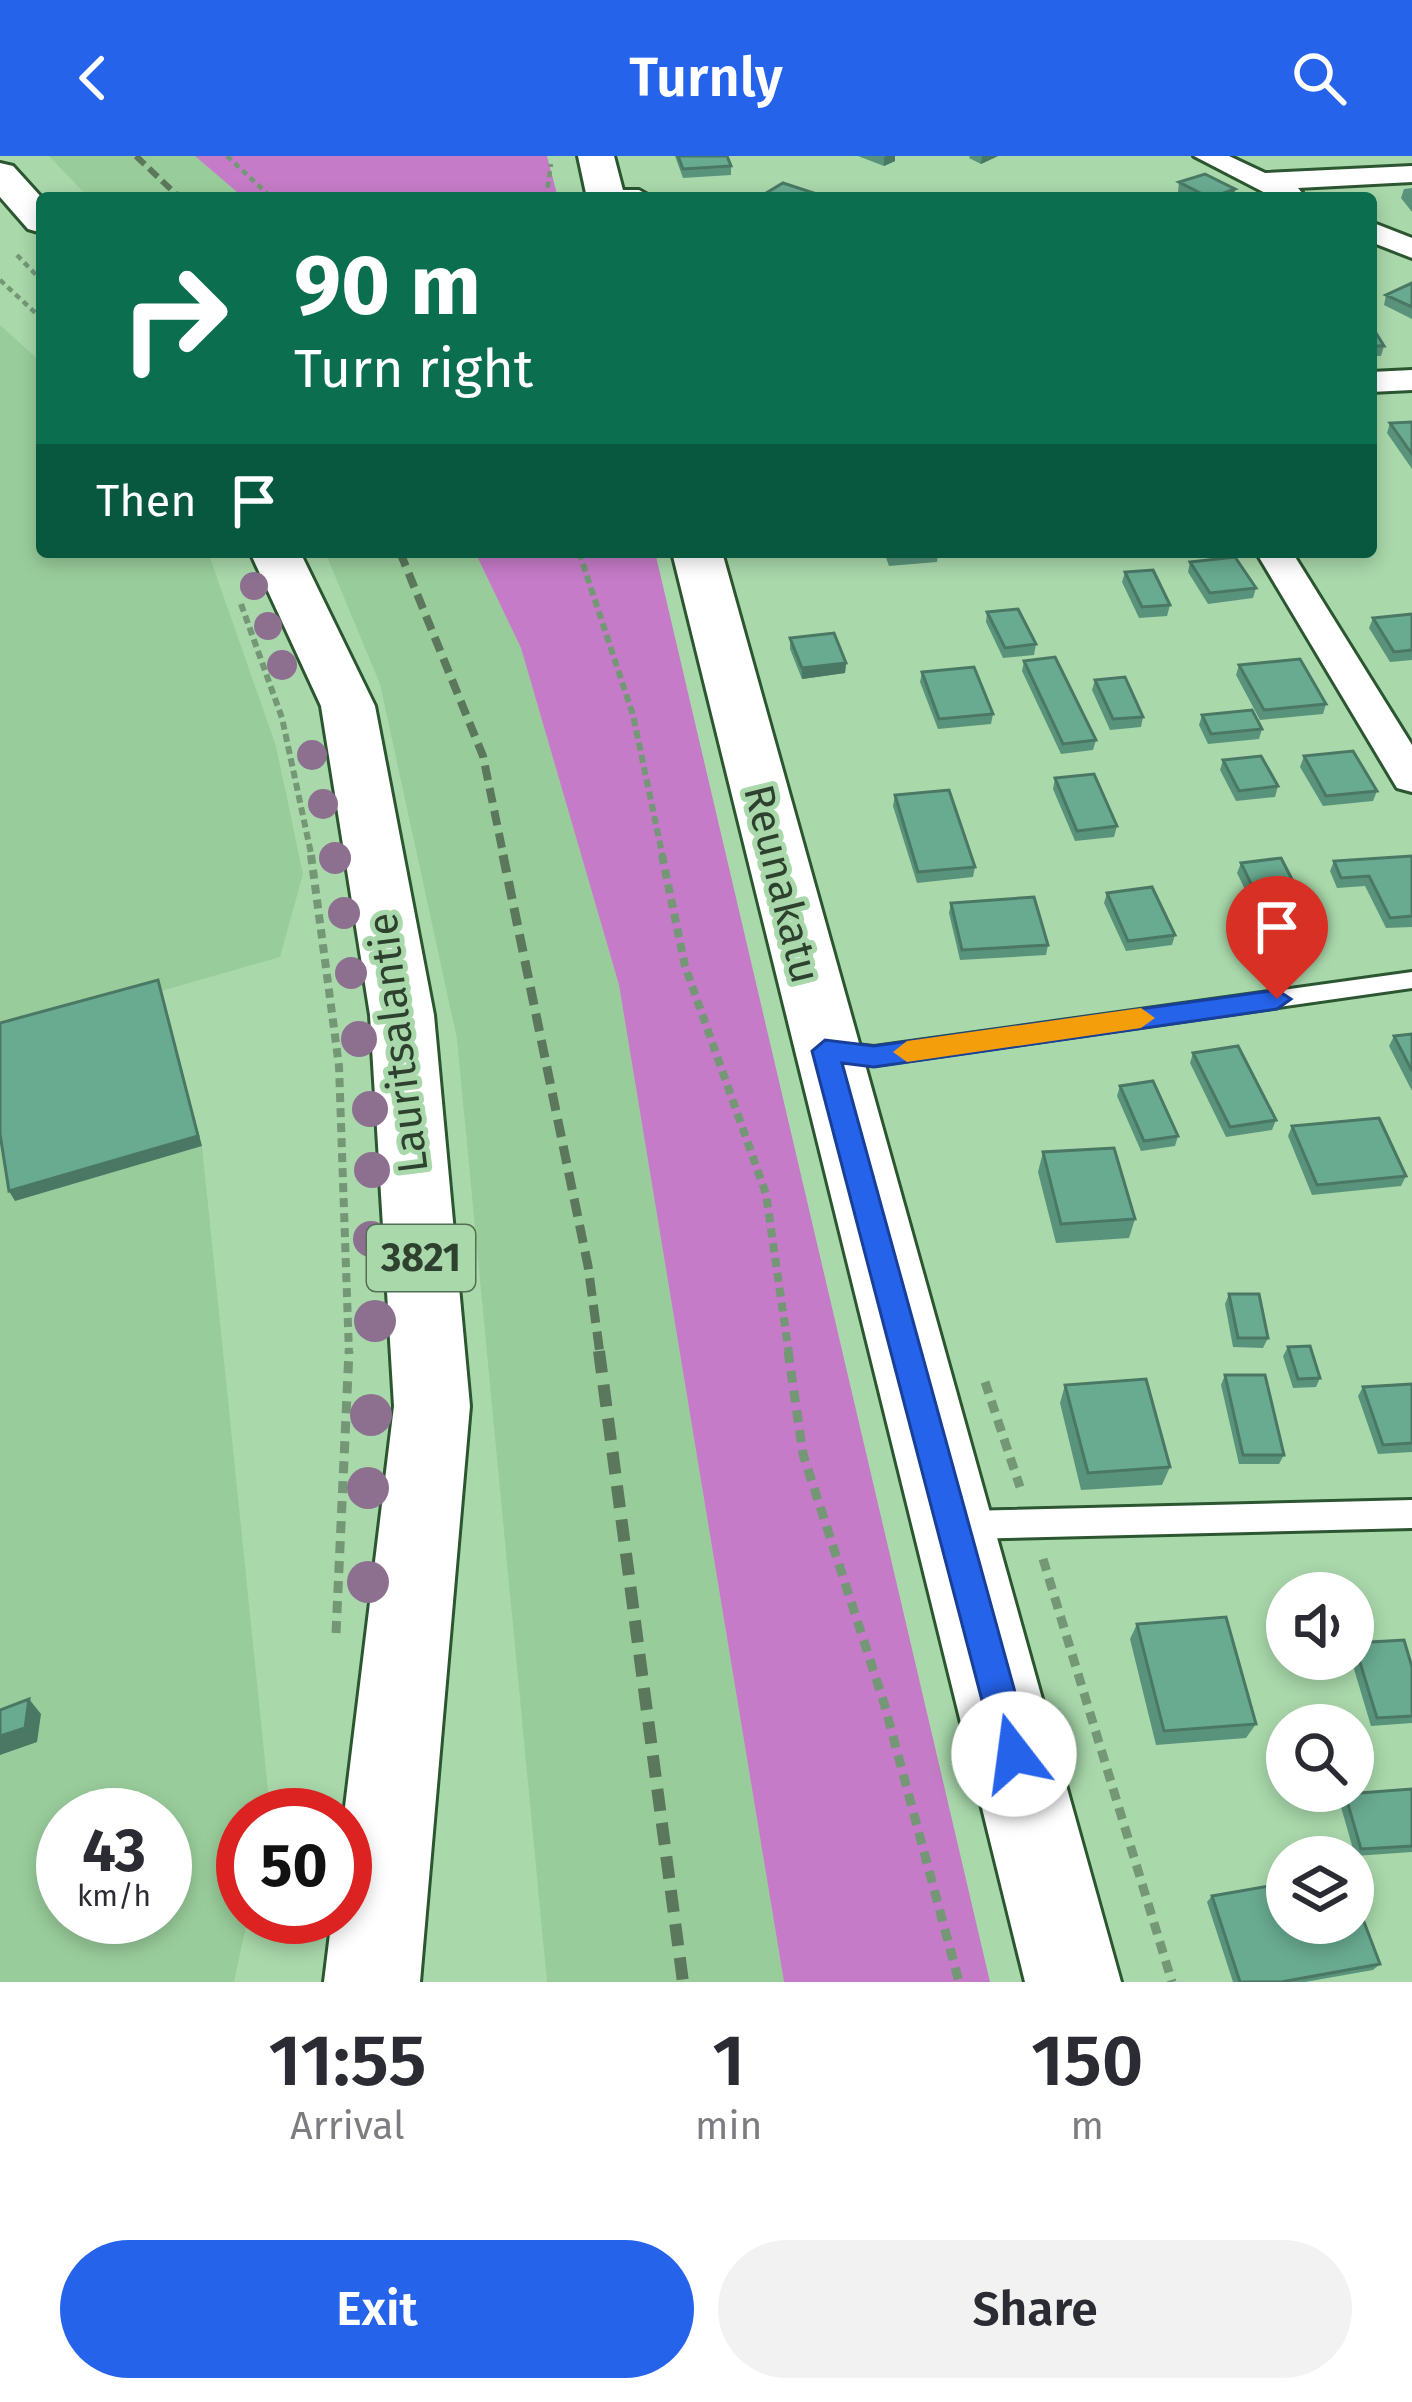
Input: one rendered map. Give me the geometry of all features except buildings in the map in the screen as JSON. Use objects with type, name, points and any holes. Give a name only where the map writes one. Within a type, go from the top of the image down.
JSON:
[{"type":"main road","points":[[596,156],[605,192]]},
{"type":"main road","points":[[0,174],[36,214]]},
{"type":"main road","name":"Reunakatu","points":[[699,558],[1073,1982]]},
{"type":"main road","name":"Lauritsalantie","points":[[255,571],[348,706],[402,1015],[432,1406],[372,1982]]},
{"type":"street","points":[[1207,156],[1286,192]]},
{"type":"street","points":[[1262,181],[1412,174]]},
{"type":"street","points":[[1377,233],[1412,249]]},
{"type":"street","points":[[1377,382],[1412,380]]},
{"type":"street","points":[[1278,558],[1412,778]]},
{"type":"lane","points":[[825,1051],[874,1056],[1412,980]]},
{"type":"lane","points":[[956,1526],[1412,1514]]},
{"type":"path","points":[[227,156],[266,192]]},
{"type":"path","points":[[547,192],[552,156]]},
{"type":"path","points":[[0,280],[36,313]]},
{"type":"path","points":[[579,558],[633,715],[685,966],[766,1194],[803,1454],[884,1703],[959,1982]]},
{"type":"path","points":[[255,571],[320,898],[332,1012],[351,1280],[334,1649]]},
{"type":"shaded area","points":[[49,156],[195,156],[237,192],[83,192]]},
{"type":"shaded area","points":[[195,156],[547,156],[556,192],[237,192]]},
{"type":"shaded area","points":[[0,325],[36,358],[36,558],[210,558],[276,746],[303,874],[280,957],[161,991],[202,1146],[268,1788],[216,1788],[216,1944],[242,1944],[234,1982],[0,1982]]},
{"type":"shaded area","points":[[328,558],[478,558],[521,648],[619,985],[784,1982],[547,1982],[457,1039],[380,684]]},
{"type":"shaded area","points":[[478,558],[656,558],[990,1982],[784,1982],[619,985],[521,648]]},
{"type":"railway","points":[[136,156],[174,192]]},
{"type":"railway","points":[[402,558],[483,756],[504,858]]},
{"type":"railway","points":[[503,855],[588,1266],[600,1354]]},
{"type":"railway","points":[[599,1351],[683,1982]]},
{"type":"slow traffic","points":[[907,1052],[1141,1018]]},
{"type":"route","points":[[1014,1754],[825,1051],[874,1056],[1277,999]]}]
